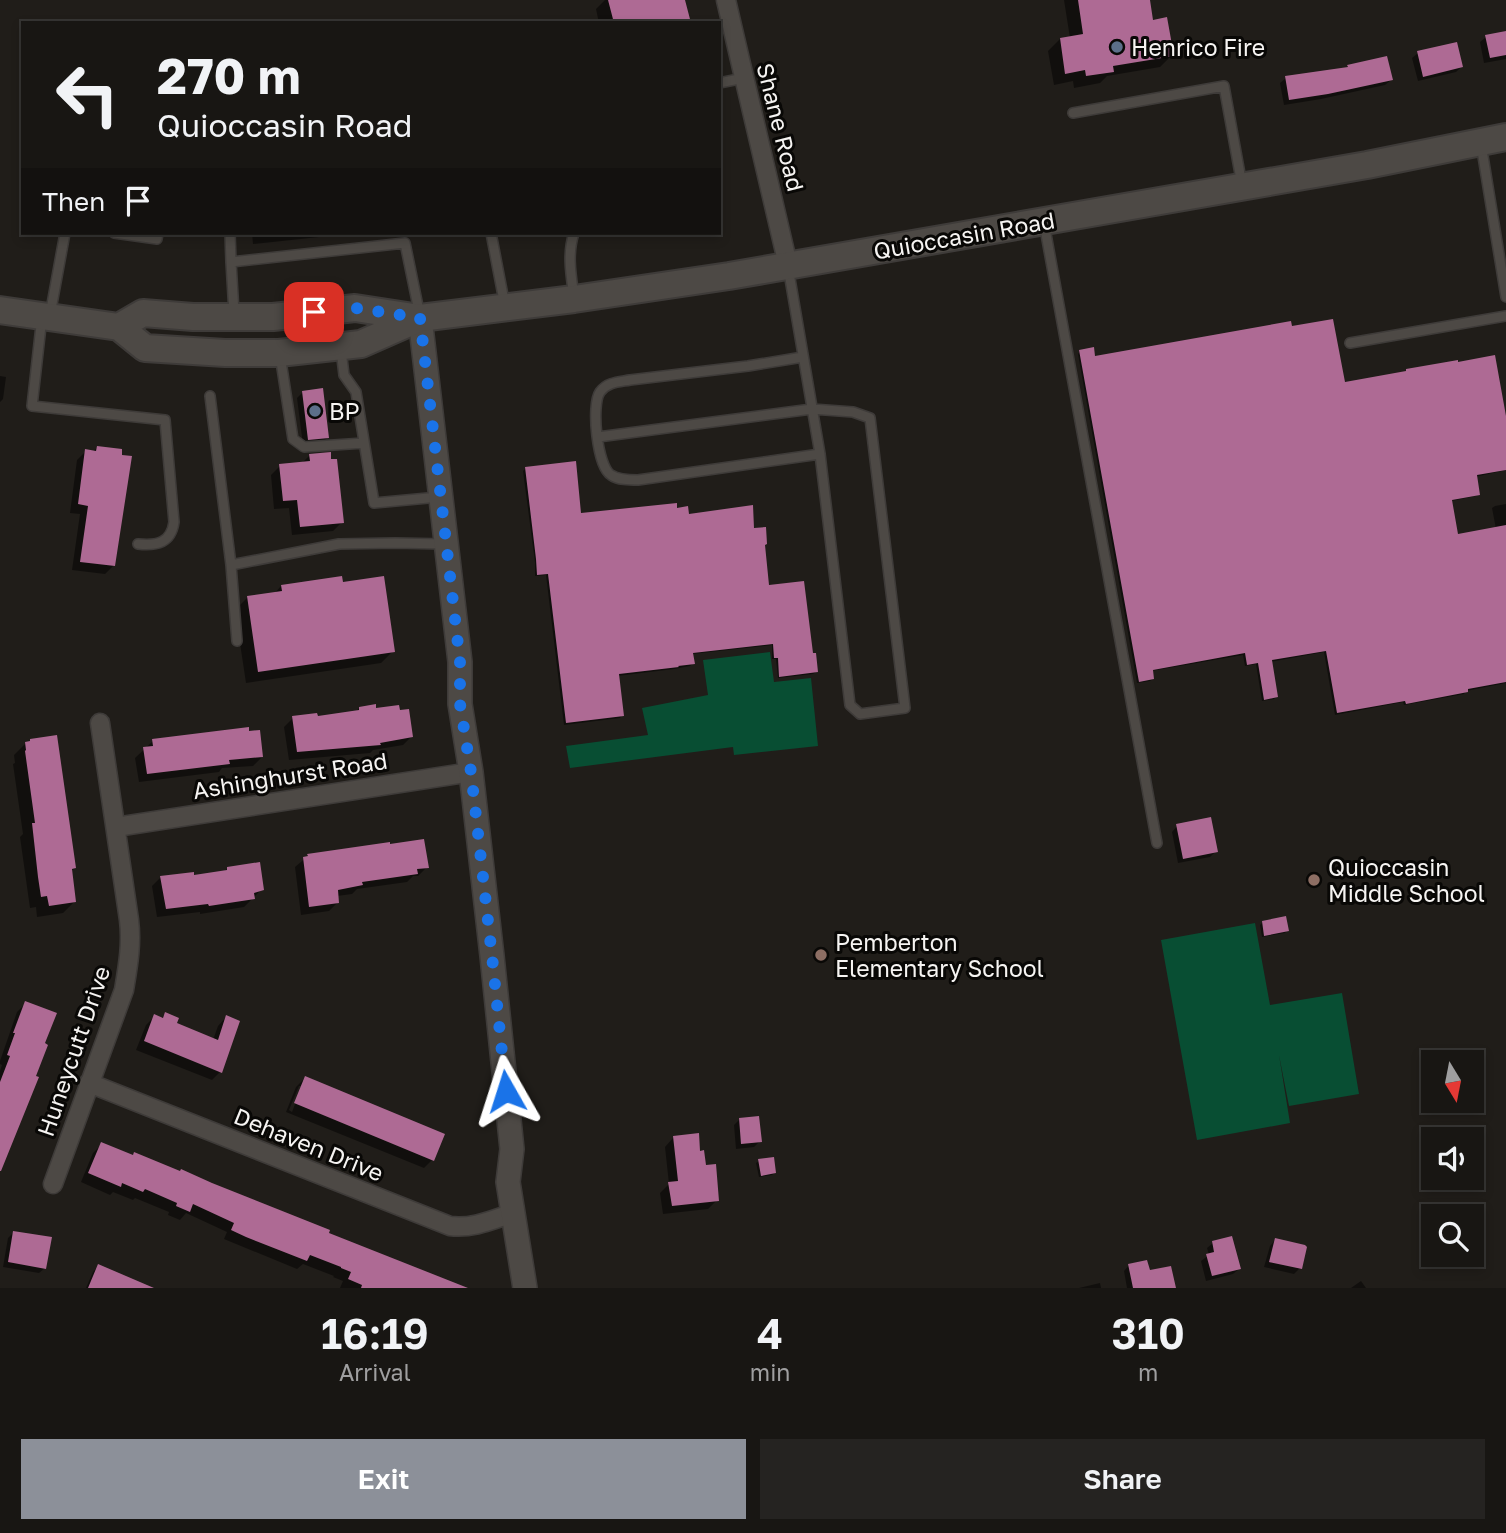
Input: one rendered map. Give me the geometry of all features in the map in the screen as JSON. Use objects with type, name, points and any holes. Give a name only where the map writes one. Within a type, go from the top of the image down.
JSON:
[{"type":"main road","name":"Quioccasin Road","points":[[119,327],[144,313],[234,318],[274,317],[355,308],[420,318],[574,299],[1242,187],[1493,139]]},
{"type":"main road","name":"Quioccasin Road","points":[[0,310],[119,327],[145,348],[225,353],[279,353],[341,348],[361,344],[420,318]]},
{"type":"street","name":"Shane Road","points":[[726,0],[788,265]]},
{"type":"street","points":[[420,318],[460,662],[460,704],[471,772],[512,1146],[508,1182],[525,1288]]},
{"type":"street","name":"Huneycutt Drive","points":[[53,1184],[124,990],[130,958],[130,920],[100,723]]},
{"type":"street","name":"Ashinghurst Road","points":[[116,827],[471,772]]},
{"type":"street","name":"Dehaven Drive","points":[[89,1083],[450,1226],[461,1228],[480,1225],[513,1213]]},
{"type":"lane","points":[[721,83],[744,78]]},
{"type":"lane","points":[[1073,113],[1224,86],[1242,187]]},
{"type":"lane","points":[[1493,139],[1506,297]]},
{"type":"lane","points":[[1043,221],[1157,844]]},
{"type":"lane","points":[[65,235],[46,316],[32,406],[165,420],[173,529],[160,543],[150,546],[138,544]]},
{"type":"lane","points":[[128,235],[157,239],[158,235]]},
{"type":"lane","points":[[230,235],[234,318]]},
{"type":"lane","points":[[491,235],[506,308]]},
{"type":"lane","points":[[573,235],[569,257],[574,299]]},
{"type":"lane","points":[[231,262],[404,238],[420,318]]},
{"type":"lane","points":[[598,437],[812,409],[853,412],[870,418],[905,708],[860,714],[850,705],[820,454],[812,409],[803,357],[788,265]]},
{"type":"lane","points":[[1350,343],[1506,316]]},
{"type":"lane","points":[[341,348],[344,375],[356,392],[374,503],[440,497]]},
{"type":"lane","points":[[279,353],[293,439],[304,447],[364,443]]},
{"type":"lane","points":[[803,357],[614,382],[604,387],[595,403],[602,460],[610,475],[626,480],[638,480],[820,454]]},
{"type":"lane","points":[[210,396],[231,565],[237,641]]},
{"type":"lane","points":[[231,565],[339,544],[446,544]]},
{"type":"green space","points":[[770,652],[774,682],[811,678],[818,746],[734,755],[733,747],[570,768],[566,746],[648,735],[642,708],[708,695],[703,660]]},
{"type":"green space","points":[[1255,923],[1270,1005],[1342,993],[1359,1094],[1289,1106],[1279,1055],[1290,1123],[1197,1140],[1161,940]]},
{"type":"building","points":[[608,0],[685,0],[690,21],[613,21]]},
{"type":"building","name":"Henrico Fire","points":[[1078,0],[1150,0],[1153,20],[1167,17],[1174,56],[1113,66],[1114,72],[1086,76],[1085,70],[1065,74],[1060,38],[1083,34]]},
{"type":"building","points":[[1506,31],[1506,55],[1490,58],[1485,35]]},
{"type":"building","points":[[1457,42],[1463,67],[1423,77],[1417,51]]},
{"type":"building","points":[[1387,56],[1393,80],[1289,100],[1285,76],[1348,67],[1347,65]]},
{"type":"building","points":[[1333,319],[1345,382],[1495,355],[1506,416],[1506,470],[1477,475],[1480,495],[1452,500],[1458,534],[1506,525],[1506,682],[1406,704],[1405,701],[1337,713],[1326,651],[1272,660],[1278,697],[1264,700],[1258,663],[1247,665],[1245,653],[1153,670],[1154,679],[1139,682],[1079,350],[1094,347],[1095,356],[1291,321],[1292,326]]},
{"type":"building","name":"BP","points":[[323,388],[329,438],[308,440],[302,391]]},
{"type":"building","points":[[97,446],[122,449],[122,455],[132,456],[115,566],[80,562],[88,506],[78,504],[85,449],[96,451]]},
{"type":"building","points":[[331,452],[331,459],[337,459],[344,523],[300,527],[297,500],[283,501],[279,464],[310,461],[309,454]]},
{"type":"building","points":[[576,461],[581,513],[677,503],[677,508],[688,506],[689,514],[753,505],[754,528],[766,527],[769,585],[804,581],[818,672],[779,677],[778,658],[774,658],[773,644],[693,653],[695,664],[619,674],[624,716],[566,723],[548,574],[537,575],[525,467]]},
{"type":"building","points":[[342,576],[343,582],[384,576],[395,652],[258,672],[247,596],[282,591],[281,585]]},
{"type":"building","points":[[376,704],[376,708],[399,705],[400,710],[409,709],[413,737],[380,743],[381,745],[297,752],[292,716],[317,713],[318,716],[359,710],[359,707]]},
{"type":"building","points":[[249,727],[249,731],[260,730],[263,757],[229,760],[230,764],[147,774],[143,747],[153,746],[152,739]]},
{"type":"building","points":[[57,735],[76,868],[72,869],[76,902],[49,906],[47,896],[41,897],[38,877],[32,823],[35,823],[25,742]]},
{"type":"building","points":[[1211,817],[1218,852],[1183,859],[1176,824]]},
{"type":"building","points":[[424,839],[429,868],[417,869],[418,874],[362,882],[363,885],[338,890],[339,903],[309,907],[303,857],[308,856],[307,854]]},
{"type":"building","points":[[260,862],[264,890],[254,893],[255,899],[166,909],[160,876],[194,872],[194,875]]},
{"type":"building","points":[[1286,916],[1289,931],[1264,936],[1262,921]]},
{"type":"building","points":[[25,1001],[57,1013],[45,1043],[48,1045],[36,1076],[39,1077],[0,1171],[0,1082]]},
{"type":"building","points":[[165,1012],[179,1018],[177,1023],[218,1040],[226,1015],[240,1021],[222,1073],[144,1041],[154,1014],[163,1018]]},
{"type":"building","points":[[305,1076],[445,1134],[434,1161],[294,1103]]},
{"type":"building","points":[[759,1116],[762,1142],[741,1144],[739,1118]]},
{"type":"building","points":[[699,1133],[700,1151],[704,1150],[706,1165],[716,1164],[719,1201],[672,1206],[668,1182],[678,1181],[673,1136]]},
{"type":"building","points":[[101,1142],[180,1171],[181,1169],[330,1230],[329,1233],[468,1288],[361,1288],[362,1285],[348,1279],[351,1272],[341,1267],[310,1255],[307,1261],[246,1237],[231,1230],[234,1223],[193,1204],[190,1212],[145,1189],[143,1192],[122,1183],[121,1187],[88,1173]]},
{"type":"building","points":[[774,1157],[776,1173],[761,1176],[758,1159]]},
{"type":"building","points":[[13,1231],[52,1237],[46,1269],[8,1262]]},
{"type":"building","points":[[1232,1236],[1241,1269],[1212,1276],[1206,1254],[1214,1252],[1212,1241]]},
{"type":"building","points":[[1275,1238],[1307,1247],[1302,1269],[1269,1262]]},
{"type":"building","points":[[1147,1260],[1150,1270],[1171,1266],[1176,1288],[1133,1288],[1128,1264]]},
{"type":"building","points":[[98,1264],[154,1288],[88,1288]]},
{"type":"place","name":"Henrico Fire","points":[[1117,47]]},
{"type":"place","name":"BP","points":[[315,411]]},
{"type":"place","name":"Quioccasin Middle School","points":[[1314,880]]},
{"type":"place","name":"Pemberton Elementary School","points":[[821,955]]},
{"type":"route","points":[[314,312],[355,308],[420,318],[460,662],[460,704],[471,772],[506,1091]]}]
